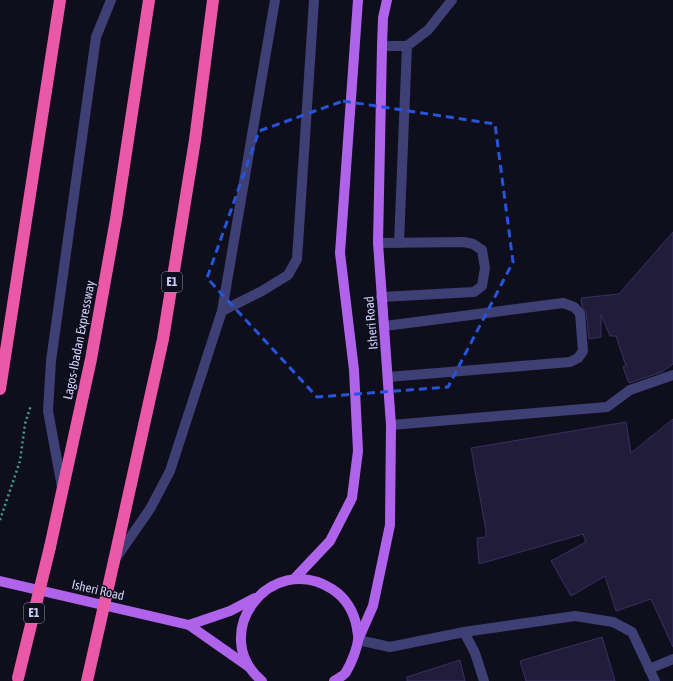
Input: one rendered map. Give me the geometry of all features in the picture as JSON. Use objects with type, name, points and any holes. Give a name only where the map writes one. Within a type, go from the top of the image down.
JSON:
[{"type":"highway","points":[[0,389],[60,0]]},
{"type":"highway","name":"Lagos-Ibadan Expressway","points":[[18,680],[50,547],[91,359],[116,219],[149,0]]},
{"type":"highway","name":"E1","points":[[87,681],[163,339],[195,140],[213,0]]},
{"type":"main road","name":"Isheri Road","points":[[295,578],[330,541],[352,498],[358,451],[354,370],[340,253],[358,0]]},
{"type":"main road","name":"Isheri Road","points":[[334,681],[346,673],[358,640],[373,606],[390,525],[391,424],[378,243],[383,18],[387,0]]},
{"type":"main road","name":"Isheri Road","points":[[189,624],[230,611],[255,598],[273,584],[295,578],[320,581],[341,595],[355,616],[358,640]]},
{"type":"main road","name":"Isheri Road","points":[[0,581],[189,624],[262,681]]},
{"type":"main road","name":"Isheri Road","points":[[252,674],[241,644],[243,619],[255,598]]},
{"type":"street","points":[[62,491],[48,410],[51,362],[96,38],[111,0]]},
{"type":"street","points":[[114,561],[150,510],[170,472],[222,311],[274,0]]},
{"type":"street","points":[[222,311],[262,291],[288,275],[297,259],[314,0]]},
{"type":"street","points":[[382,46],[407,46],[428,30],[452,0]]},
{"type":"street","points":[[399,243],[407,46]]},
{"type":"street","points":[[378,243],[464,242],[473,244],[482,250],[485,268],[482,286],[474,292],[382,297]]},
{"type":"street","points":[[384,326],[427,322],[563,303],[574,307],[580,313],[583,352],[578,358],[570,362],[388,377]]},
{"type":"street","points":[[391,424],[607,407],[630,390],[673,375]]},
{"type":"street","points":[[358,640],[390,647],[464,632],[575,616],[613,622],[632,632],[655,681]]},
{"type":"street","points":[[464,632],[475,653],[484,681]]},
{"type":"street","points":[[649,669],[673,659]]},
{"type":"path","points":[[0,520],[20,461],[25,424],[33,398]]},
{"type":"highlighted area","points":[[343,101],[495,124],[513,262],[448,387],[317,397],[207,278],[259,131]]},
{"type":"building","points":[[673,232],[673,364],[662,372],[629,383],[623,367],[626,366],[616,336],[610,336],[601,315],[601,337],[589,339],[586,312],[582,306],[581,298],[619,294]]},
{"type":"building","points":[[673,419],[673,647],[651,599],[616,611],[605,576],[571,596],[551,561],[586,542],[583,534],[479,564],[477,538],[486,537],[486,531],[471,448],[626,422],[631,453]]},
{"type":"building","points":[[602,637],[615,681],[526,681],[520,661]]},
{"type":"building","points":[[460,660],[465,681],[407,681],[407,677]]}]
